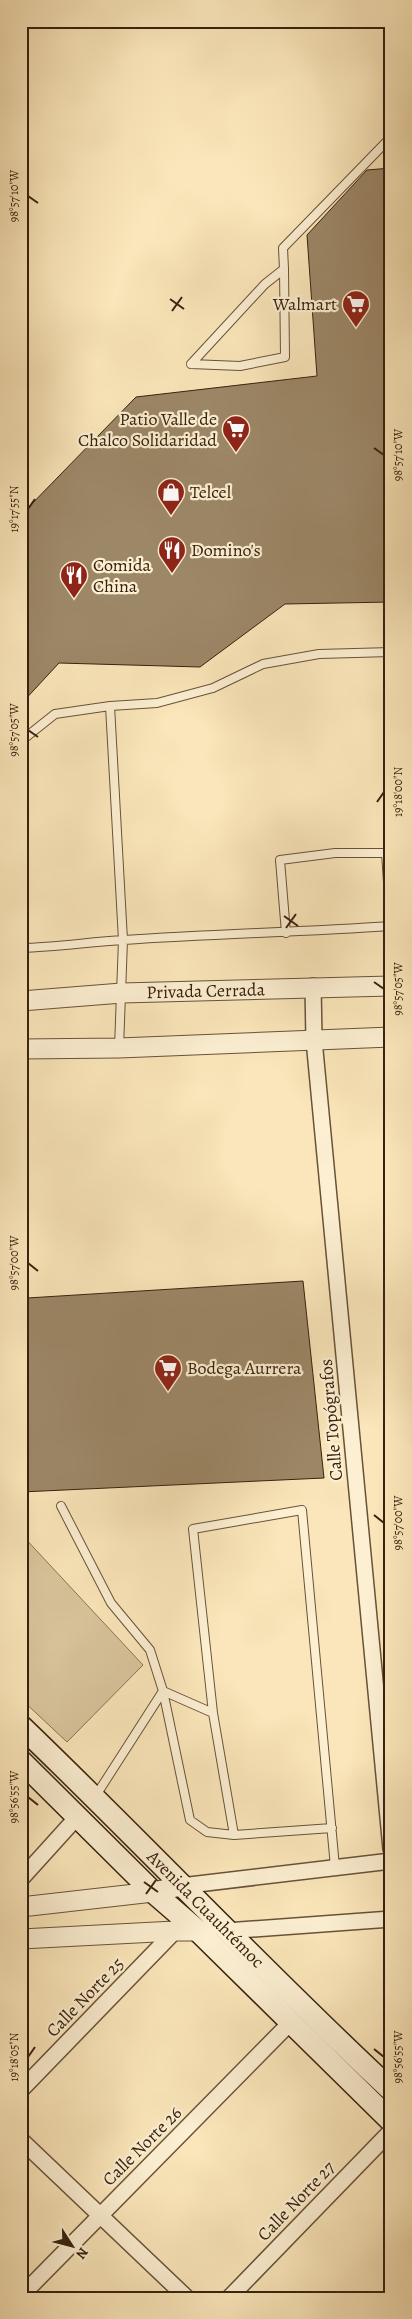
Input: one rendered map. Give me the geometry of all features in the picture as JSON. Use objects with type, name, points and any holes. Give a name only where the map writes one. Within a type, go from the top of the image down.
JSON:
[{"type":"main road","name":"Avenida Cuauhtémoc","points":[[21,1726],[95,1797],[303,2008],[391,2090]]},
{"type":"main road","name":"Avenida Cuauhtémoc","points":[[21,1761],[153,1892],[198,1931],[391,2121]]},
{"type":"street","name":"Privada Cerrada","points":[[21,1001],[122,992],[313,986],[391,986]]},
{"type":"street","name":"Calle Topógrafos","points":[[313,986],[314,1040],[391,1849]]},
{"type":"street","points":[[21,1050],[391,1037]]},
{"type":"street","points":[[21,1878],[78,1816]]},
{"type":"street","points":[[21,1907],[391,1861]]},
{"type":"street","points":[[21,1940],[175,1931],[226,1931],[391,1919]]},
{"type":"street","name":"Calle Norte 25","points":[[21,2090],[175,1931]]},
{"type":"street","name":"Calle Norte 26","points":[[21,2296],[290,2023]]},
{"type":"street","name":"Calle Norte 27","points":[[229,2298],[391,2131]]},
{"type":"street","points":[[21,2140],[187,2298]]},
{"type":"lane","points":[[284,269],[265,284],[191,364],[240,366],[285,357],[284,269],[283,248],[391,137]]},
{"type":"lane","points":[[21,741],[55,714],[110,706],[157,703],[213,688],[263,664],[319,654],[391,652]]},
{"type":"lane","points":[[110,706],[123,940],[119,1048]]},
{"type":"lane","points":[[21,948],[70,946],[123,940],[286,933],[391,926],[386,853],[335,853],[280,860],[286,933]]},
{"type":"lane","points":[[61,1506],[111,1603],[150,1650],[162,1691],[190,1820],[207,1832],[234,1835],[332,1828]]},
{"type":"lane","points":[[234,1835],[213,1713],[194,1529],[302,1510],[335,1867]]},
{"type":"lane","points":[[162,1691],[213,1713]]},
{"type":"lane","points":[[95,1797],[162,1691]]},
{"type":"shaded area","points":[[21,1534],[143,1665],[67,1742],[21,1699]]},
{"type":"building","name":"Patio Valle de Chalco Solidaridad","points":[[391,168],[391,602],[285,604],[200,667],[59,663],[21,704],[21,515],[136,397],[317,376],[307,235],[367,170]]},
{"type":"building","name":"Bodega Aurrera","points":[[303,1281],[324,1478],[21,1492],[21,1307],[27,1298]]},
{"type":"place","name":"Walmart","points":[[356,328]]},
{"type":"place","name":"Patio Valle de Chalco Solidaridad","points":[[236,453]]},
{"type":"place","name":"Telcel","points":[[171,516]]},
{"type":"place","name":"Domino's","points":[[172,574]]},
{"type":"place","name":"Comida China","points":[[74,599]]},
{"type":"place","name":"Bodega Aurrera","points":[[168,1392]]}]
